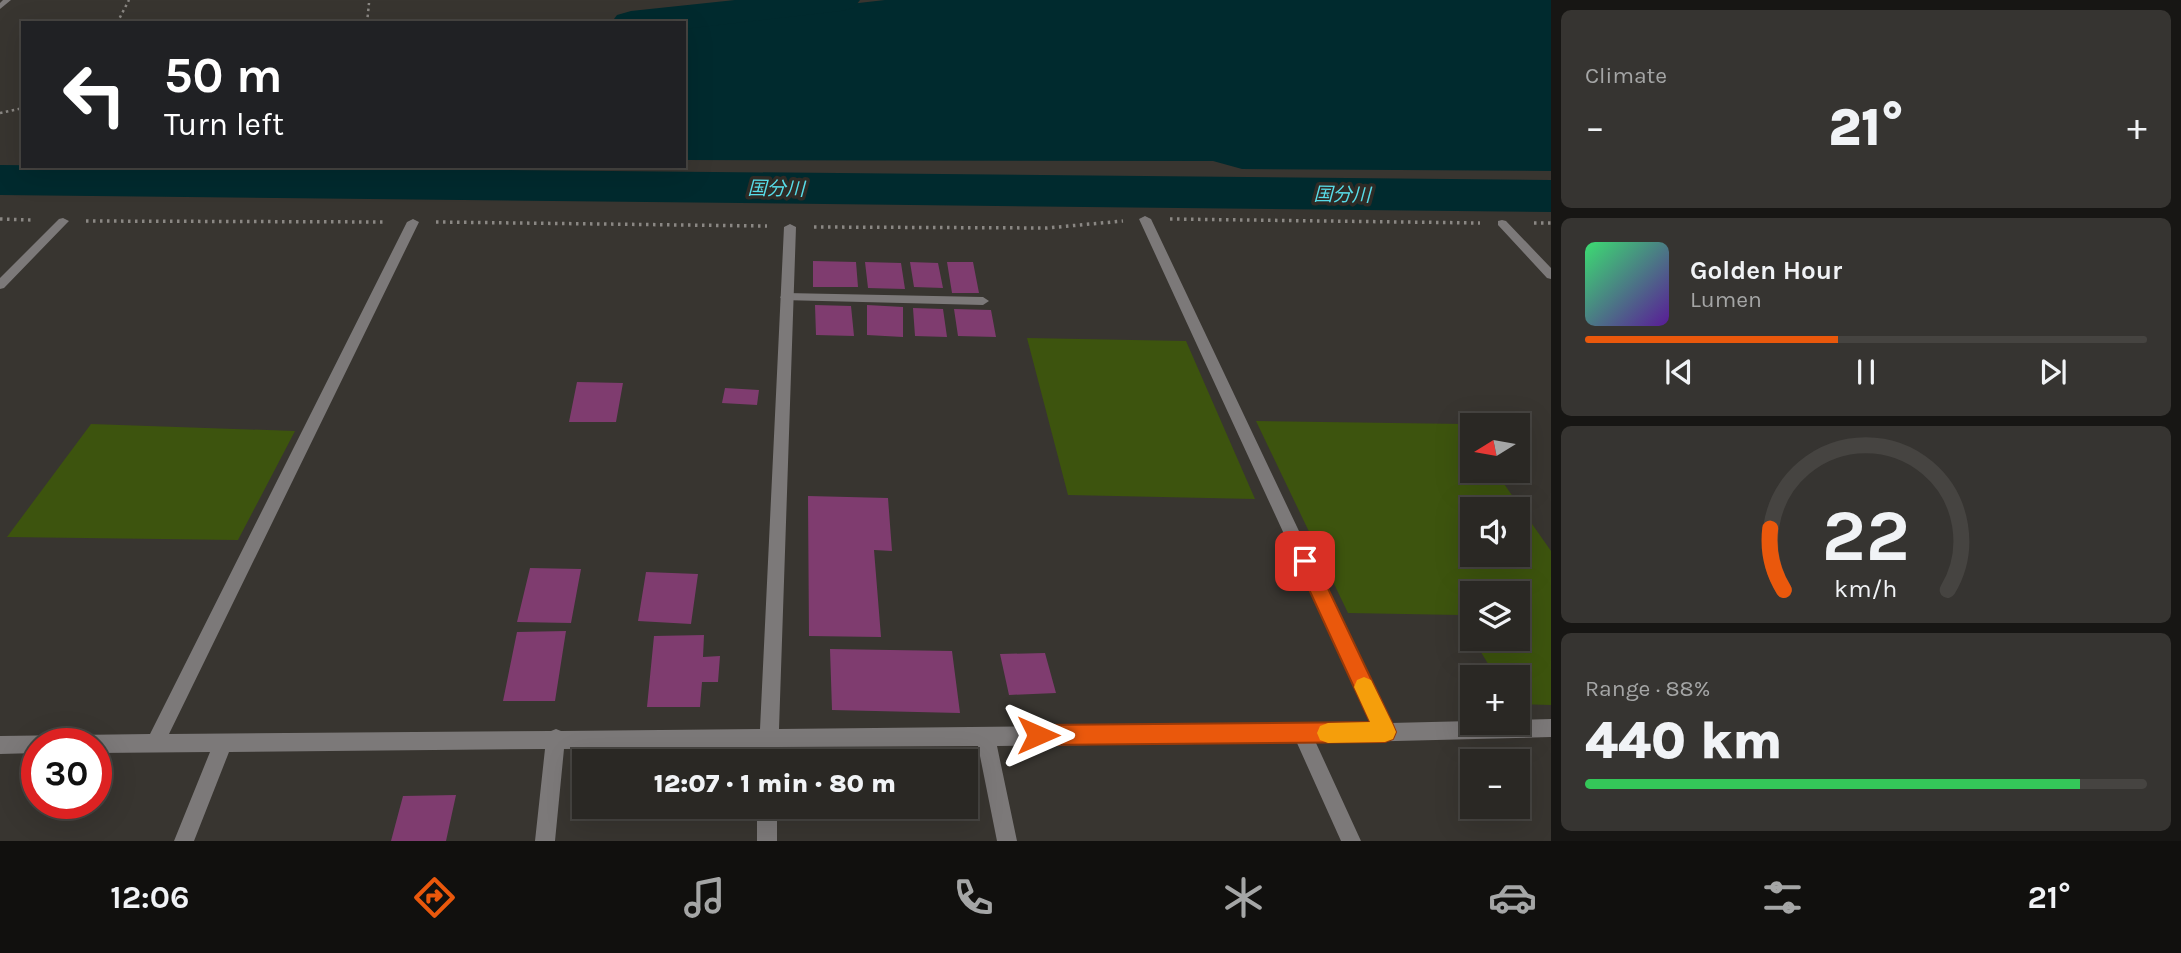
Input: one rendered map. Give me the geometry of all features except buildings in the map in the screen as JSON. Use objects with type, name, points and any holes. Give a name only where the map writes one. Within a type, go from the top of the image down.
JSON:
[{"type":"street","points":[[0,6],[7,0]]},
{"type":"street","points":[[1145,219],[1385,732]]},
{"type":"street","points":[[0,285],[63,221]]},
{"type":"street","points":[[156,741],[413,222]]},
{"type":"street","points":[[1502,223],[1551,275]]},
{"type":"street","points":[[768,749],[790,227]]},
{"type":"street","points":[[786,297],[983,301]]},
{"type":"street","points":[[112,742],[1302,734],[1551,728]]},
{"type":"street","points":[[1302,734],[1350,841]]},
{"type":"street","points":[[985,735],[1007,841]]},
{"type":"street","points":[[545,841],[556,738]]},
{"type":"street","points":[[184,841],[224,741]]},
{"type":"street","points":[[0,745],[21,744]]},
{"type":"street","points":[[767,819],[767,841]]},
{"type":"path","points":[[118,21],[129,0]]},
{"type":"path","points":[[367,21],[369,3]]},
{"type":"path","points":[[0,113],[21,108]]},
{"type":"green space","points":[[1027,338],[1186,341],[1255,499],[1068,495]]},
{"type":"green space","points":[[1256,421],[1460,424],[1460,483],[1503,483],[1513,497],[1460,497],[1460,567],[1530,567],[1530,521],[1551,551],[1551,705],[1530,704],[1530,665],[1489,665],[1480,651],[1530,651],[1530,581],[1460,581],[1460,615],[1348,613]]},
{"type":"green space","points":[[91,424],[295,431],[238,540],[7,537]]},
{"type":"water","points":[[885,0],[1551,0],[1551,171],[1242,169],[1213,161],[686,160],[686,23]]},
{"type":"waterway","points":[[649,21],[841,0]]},
{"type":"waterway","name":"国分川","points":[[0,180],[1551,196]]},
{"type":"slow traffic","points":[[1328,733],[1385,732],[1364,687]]},
{"type":"route","points":[[1038,735],[1385,732],[1305,561]]}]
